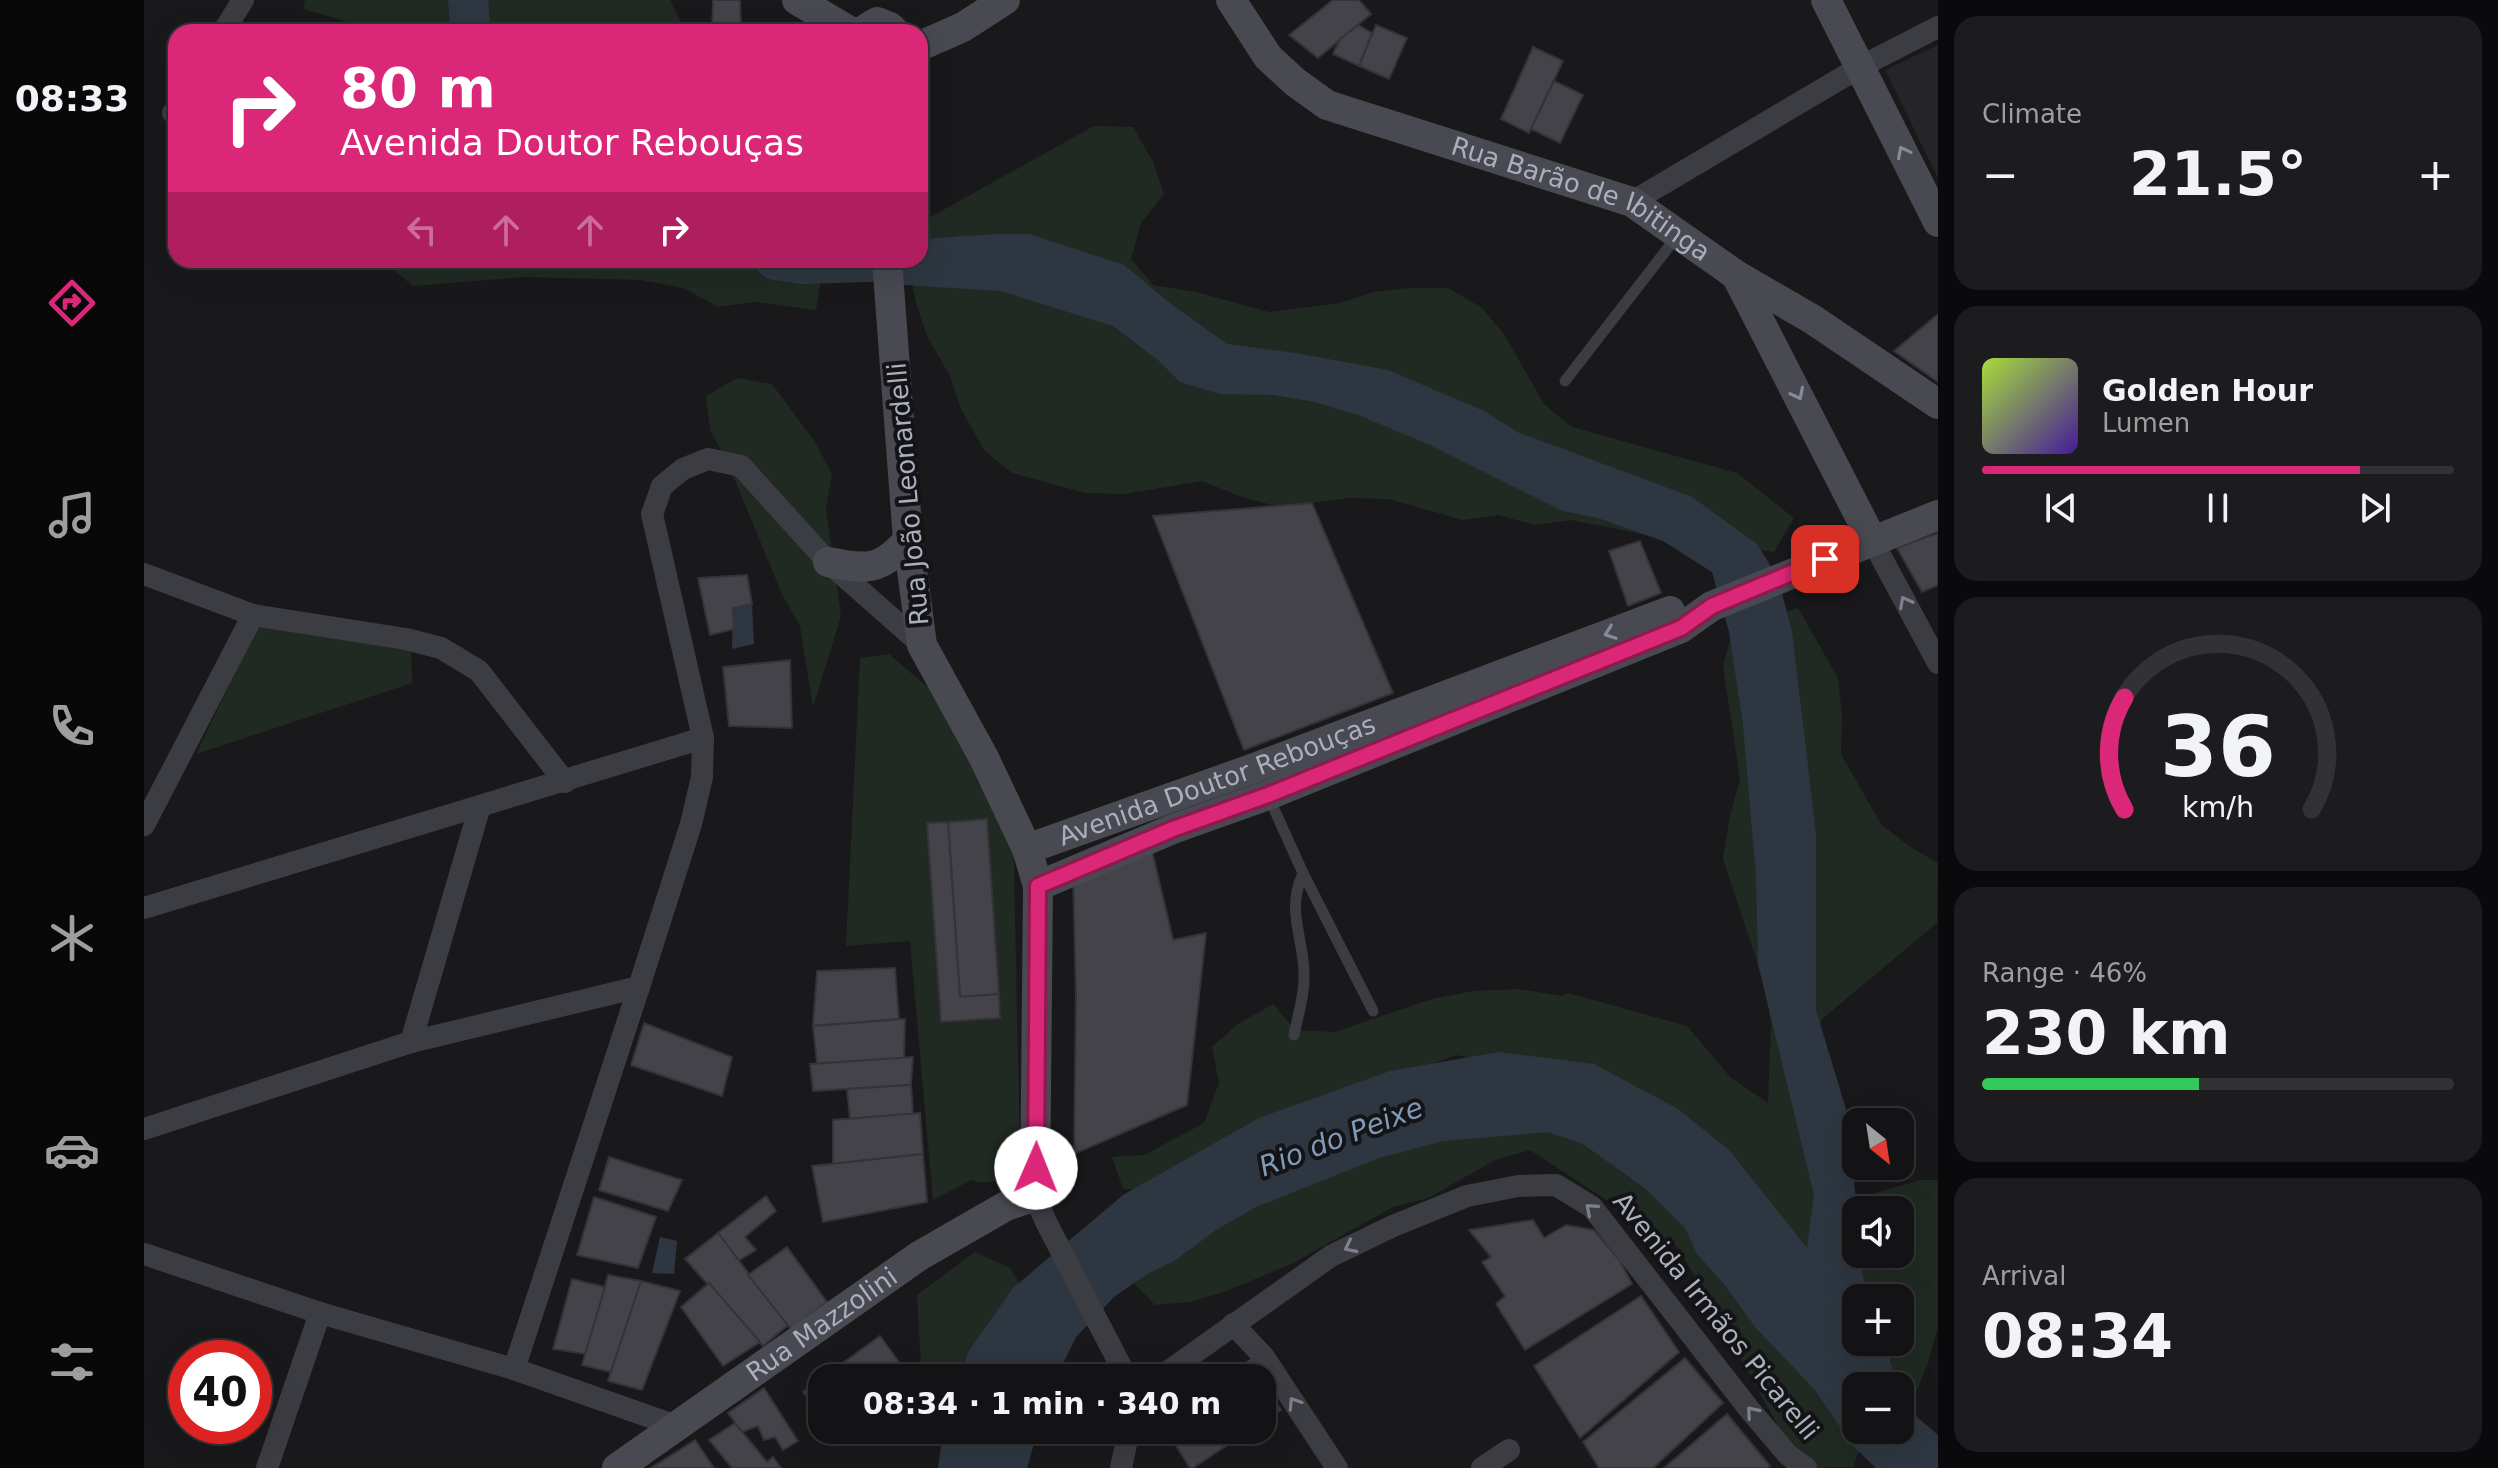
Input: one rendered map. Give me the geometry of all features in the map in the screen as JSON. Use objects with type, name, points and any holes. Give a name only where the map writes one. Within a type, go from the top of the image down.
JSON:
[{"type":"street","points":[[228,24],[243,0]]},
{"type":"street","points":[[797,0],[869,24]]},
{"type":"street","points":[[928,42],[963,27],[1005,0]]},
{"type":"street","name":"Rua Barão de Ibitinga","points":[[1231,0],[1268,57],[1327,105],[1632,202],[1736,275],[1812,319],[1938,404]]},
{"type":"street","points":[[1826,0],[1938,222]]},
{"type":"street","points":[[1632,202],[1860,67],[1938,27]]},
{"type":"street","name":"Rua João Leonardelli","points":[[888,268],[908,540],[922,645],[984,758],[1027,849],[1038,886],[1040,1209]]},
{"type":"street","points":[[1736,275],[1938,663]]},
{"type":"street","points":[[1775,348],[1786,329],[1812,319]]},
{"type":"street","points":[[514,1369],[691,824],[702,777],[703,738],[652,514],[662,486],[683,469],[708,459],[741,466],[828,562],[922,645]]},
{"type":"street","points":[[1872,540],[1938,515]]},
{"type":"street","points":[[828,562],[857,568],[873,567],[894,556],[908,540]]},
{"type":"street","name":"Avenida Doutor Rebouças","points":[[1038,886],[1173,829],[1262,781],[1566,662],[1676,608],[1716,604],[1872,540]]},
{"type":"street","points":[[144,574],[253,615],[406,639],[441,648],[479,671],[565,782]]},
{"type":"street","points":[[144,825],[253,615]]},
{"type":"street","points":[[144,908],[703,738]]},
{"type":"street","name":"Avenida Doutor Rebouças","points":[[1027,849],[1161,802],[1262,781]]},
{"type":"street","points":[[1161,802],[1173,829]]},
{"type":"street","points":[[411,1042],[480,806]]},
{"type":"street","points":[[144,1129],[411,1042],[639,987]]},
{"type":"street","name":"Avenida Irmãos Picarelli","points":[[1178,1364],[1331,1256],[1393,1226],[1467,1196],[1518,1186],[1556,1185],[1592,1207],[1749,1409],[1788,1455],[1806,1468]]},
{"type":"street","name":"Rua Mazzolini","points":[[617,1468],[919,1256],[1006,1206],[1040,1209]]},
{"type":"street","points":[[1040,1209],[1120,1364]]},
{"type":"street","points":[[144,1254],[320,1313],[514,1369],[676,1426]]},
{"type":"street","points":[[267,1468],[320,1313]]},
{"type":"street","points":[[1233,1324],[1264,1357],[1337,1468]]},
{"type":"street","points":[[1121,1468],[1126,1444]]},
{"type":"street","points":[[1482,1468],[1509,1450]]},
{"type":"lane","points":[[1565,381],[1678,234]]},
{"type":"lane","points":[[1262,781],[1303,873],[1373,1011]]},
{"type":"lane","points":[[1294,1035],[1304,969],[1294,904],[1295,890],[1303,873]]},
{"type":"lane","points":[[1253,1364],[1264,1357]]},
{"type":"shaded area","points":[[305,0],[670,0],[682,24],[352,24],[303,9]]},
{"type":"shaded area","points":[[1938,45],[1938,178],[1885,70]]},
{"type":"shaded area","points":[[1094,126],[1133,127],[1153,162],[1164,194],[1141,223],[1131,259],[1153,285],[1196,292],[1269,312],[1341,303],[1373,292],[1448,288],[1482,308],[1504,334],[1544,404],[1572,427],[1737,473],[1794,518],[1774,552],[1732,545],[1693,544],[1571,520],[1535,525],[1498,515],[1463,520],[1389,499],[1350,498],[1279,507],[1202,481],[1124,494],[1085,493],[1012,473],[984,450],[961,409],[950,376],[927,336],[916,303],[909,268],[928,268],[928,219]]},
{"type":"shaded area","points":[[391,268],[823,268],[816,310],[754,302],[718,307],[684,288],[641,280],[524,277],[413,286]]},
{"type":"shaded area","points":[[737,378],[772,384],[815,442],[832,474],[826,508],[841,616],[813,707],[800,626],[782,594],[727,461],[710,430],[706,396]]},
{"type":"shaded area","points":[[1798,608],[1838,678],[1842,714],[1841,754],[1881,824],[1938,863],[1937,923],[1822,1019],[1806,1059],[1834,1205],[1842,1203],[1842,1268],[1914,1268],[1914,1196],[1865,1196],[1920,1180],[1938,1180],[1938,1327],[1929,1360],[1914,1398],[1914,1372],[1842,1372],[1842,1444],[1862,1444],[1853,1467],[1807,1468],[1794,1454],[1678,1247],[1530,1150],[1495,1160],[1428,1198],[1393,1207],[1291,1264],[1224,1292],[1189,1302],[1155,1305],[1129,1278],[1171,1224],[1541,1070],[1456,1055],[1302,1111],[1162,1191],[1123,1189],[1112,1157],[1144,1155],[1204,1123],[1219,1083],[1212,1047],[1238,1024],[1273,1004],[1295,1030],[1335,1032],[1432,999],[1474,991],[1519,989],[1562,996],[1568,993],[1687,1026],[1731,1078],[1768,1103],[1771,1025],[1766,989],[1723,859],[1740,779],[1723,666],[1733,629]]},
{"type":"shaded area","points":[[259,623],[411,648],[412,683],[196,754]]},
{"type":"shaded area","points":[[889,654],[940,698],[1013,820],[1020,1153],[1013,1169],[1002,1178],[988,1182],[971,1180],[933,1200],[910,941],[846,946],[860,658]]},
{"type":"shaded area","points":[[975,1252],[1010,1268],[1028,1300],[1008,1364],[921,1364],[917,1295]]},
{"type":"water","name":"Rio do Peixe","points":[[999,234],[1029,234],[1124,265],[1227,344],[1388,370],[1484,411],[1517,432],[1692,497],[1757,544],[1778,578],[1792,632],[1816,834],[1816,1010],[1846,1108],[1842,1108],[1842,1180],[1854,1180],[1855,1196],[1842,1196],[1842,1268],[1862,1268],[1865,1284],[1842,1284],[1842,1356],[1888,1356],[1894,1372],[1842,1372],[1842,1430],[1815,1390],[1756,1328],[1724,1284],[1697,1254],[1685,1228],[1646,1189],[1583,1144],[1548,1132],[1443,1141],[1379,1158],[1256,1207],[1216,1230],[1174,1261],[1147,1274],[1114,1297],[1076,1337],[1063,1364],[964,1364],[968,1352],[1013,1288],[1123,1195],[1259,1118],[1390,1071],[1499,1052],[1594,1064],[1678,1109],[1729,1150],[1807,1248],[1814,1195],[1758,964],[1756,876],[1743,724],[1729,632],[1712,572],[1663,541],[1598,518],[1563,511],[1430,445],[1358,415],[1315,402],[1273,395],[1220,394],[1180,382],[1159,361],[1113,326],[1001,291],[889,284],[888,268],[928,268],[928,238]]},
{"type":"water","points":[[752,604],[754,644],[732,649],[733,608]]},
{"type":"water","points":[[660,1237],[677,1241],[674,1274],[652,1273]]},
{"type":"water","points":[[1914,1415],[1938,1435],[1938,1468],[1876,1468],[1852,1444],[1914,1444]]},
{"type":"water","points":[[941,1444],[1034,1444],[1027,1468],[938,1468]]},
{"type":"building","points":[[713,0],[740,0],[741,24],[712,24]]},
{"type":"building","points":[[1333,0],[1359,0],[1371,14],[1318,58],[1289,35]]},
{"type":"building","points":[[1358,25],[1372,33],[1359,66],[1333,54],[1340,39]]},
{"type":"building","points":[[1376,25],[1407,38],[1389,79],[1359,66]]},
{"type":"building","points":[[1533,47],[1563,61],[1529,133],[1501,119]]},
{"type":"building","points":[[1554,81],[1583,95],[1560,143],[1531,129]]},
{"type":"building","points":[[1938,314],[1938,382],[1894,351]]},
{"type":"building","points":[[1312,503],[1393,693],[1244,750],[1153,516]]},
{"type":"building","points":[[1938,533],[1938,585],[1922,592],[1897,548]]},
{"type":"building","points":[[1640,541],[1661,593],[1628,606],[1609,551]]},
{"type":"building","points":[[747,575],[752,604],[733,608],[734,629],[710,635],[698,578]]},
{"type":"building","points":[[790,660],[792,728],[729,726],[723,667]]},
{"type":"building","points":[[987,819],[999,994],[960,997],[948,822]]},
{"type":"building","points":[[948,822],[960,997],[999,994],[1000,1018],[941,1022],[927,823]]},
{"type":"building","points":[[1150,842],[1173,940],[1206,933],[1187,1105],[1074,1154],[1076,997],[1073,871]]},
{"type":"building","points":[[895,968],[899,1019],[813,1026],[817,971]]},
{"type":"building","points":[[905,1019],[904,1058],[817,1064],[813,1026]]},
{"type":"building","points":[[644,1023],[732,1057],[722,1096],[631,1065]]},
{"type":"building","points":[[913,1057],[911,1085],[813,1091],[810,1064]]},
{"type":"building","points":[[911,1085],[913,1114],[850,1119],[847,1089]]},
{"type":"building","points":[[920,1113],[923,1154],[833,1164],[833,1120]]},
{"type":"building","points":[[923,1154],[927,1202],[823,1222],[812,1166]]},
{"type":"building","points":[[609,1157],[682,1180],[668,1211],[599,1190]]},
{"type":"building","points":[[766,1196],[776,1211],[745,1237],[756,1250],[738,1261],[718,1233]]},
{"type":"building","points":[[594,1197],[656,1217],[638,1268],[577,1255]]},
{"type":"building","points":[[1533,1220],[1544,1238],[1566,1225],[1594,1230],[1620,1261],[1632,1284],[1525,1350],[1496,1304],[1505,1296],[1482,1262],[1491,1257],[1469,1230]]},
{"type":"building","points":[[718,1233],[788,1325],[763,1346],[685,1259]]},
{"type":"building","points":[[787,1247],[827,1302],[791,1329],[748,1275]]},
{"type":"building","points":[[608,1275],[641,1281],[611,1372],[582,1365]]},
{"type":"building","points":[[572,1279],[605,1287],[585,1354],[553,1349]]},
{"type":"building","points":[[641,1281],[680,1291],[642,1390],[608,1381]]},
{"type":"building","points":[[709,1283],[760,1342],[723,1366],[681,1307]]},
{"type":"building","points":[[1641,1296],[1679,1352],[1580,1438],[1534,1366]]},
{"type":"building","points":[[880,1336],[900,1364],[841,1364]]},
{"type":"building","points":[[1685,1358],[1723,1403],[1653,1468],[1599,1468],[1583,1442]]},
{"type":"building","points":[[764,1388],[798,1441],[783,1450],[775,1437],[764,1440],[758,1426],[742,1432],[728,1413]]},
{"type":"building","points":[[1727,1414],[1770,1466],[1768,1468],[1664,1468]]},
{"type":"building","points":[[735,1423],[767,1462],[773,1457],[781,1468],[732,1468],[709,1440]]},
{"type":"building","points":[[695,1440],[714,1468],[651,1468]]},
{"type":"building","points":[[1175,1444],[1229,1444],[1193,1468]]},
{"type":"waterway","points":[[468,0],[470,24]]},
{"type":"route","points":[[1036,1168],[1038,886],[1173,829],[1268,795],[1681,628],[1712,606],[1825,559]]}]
